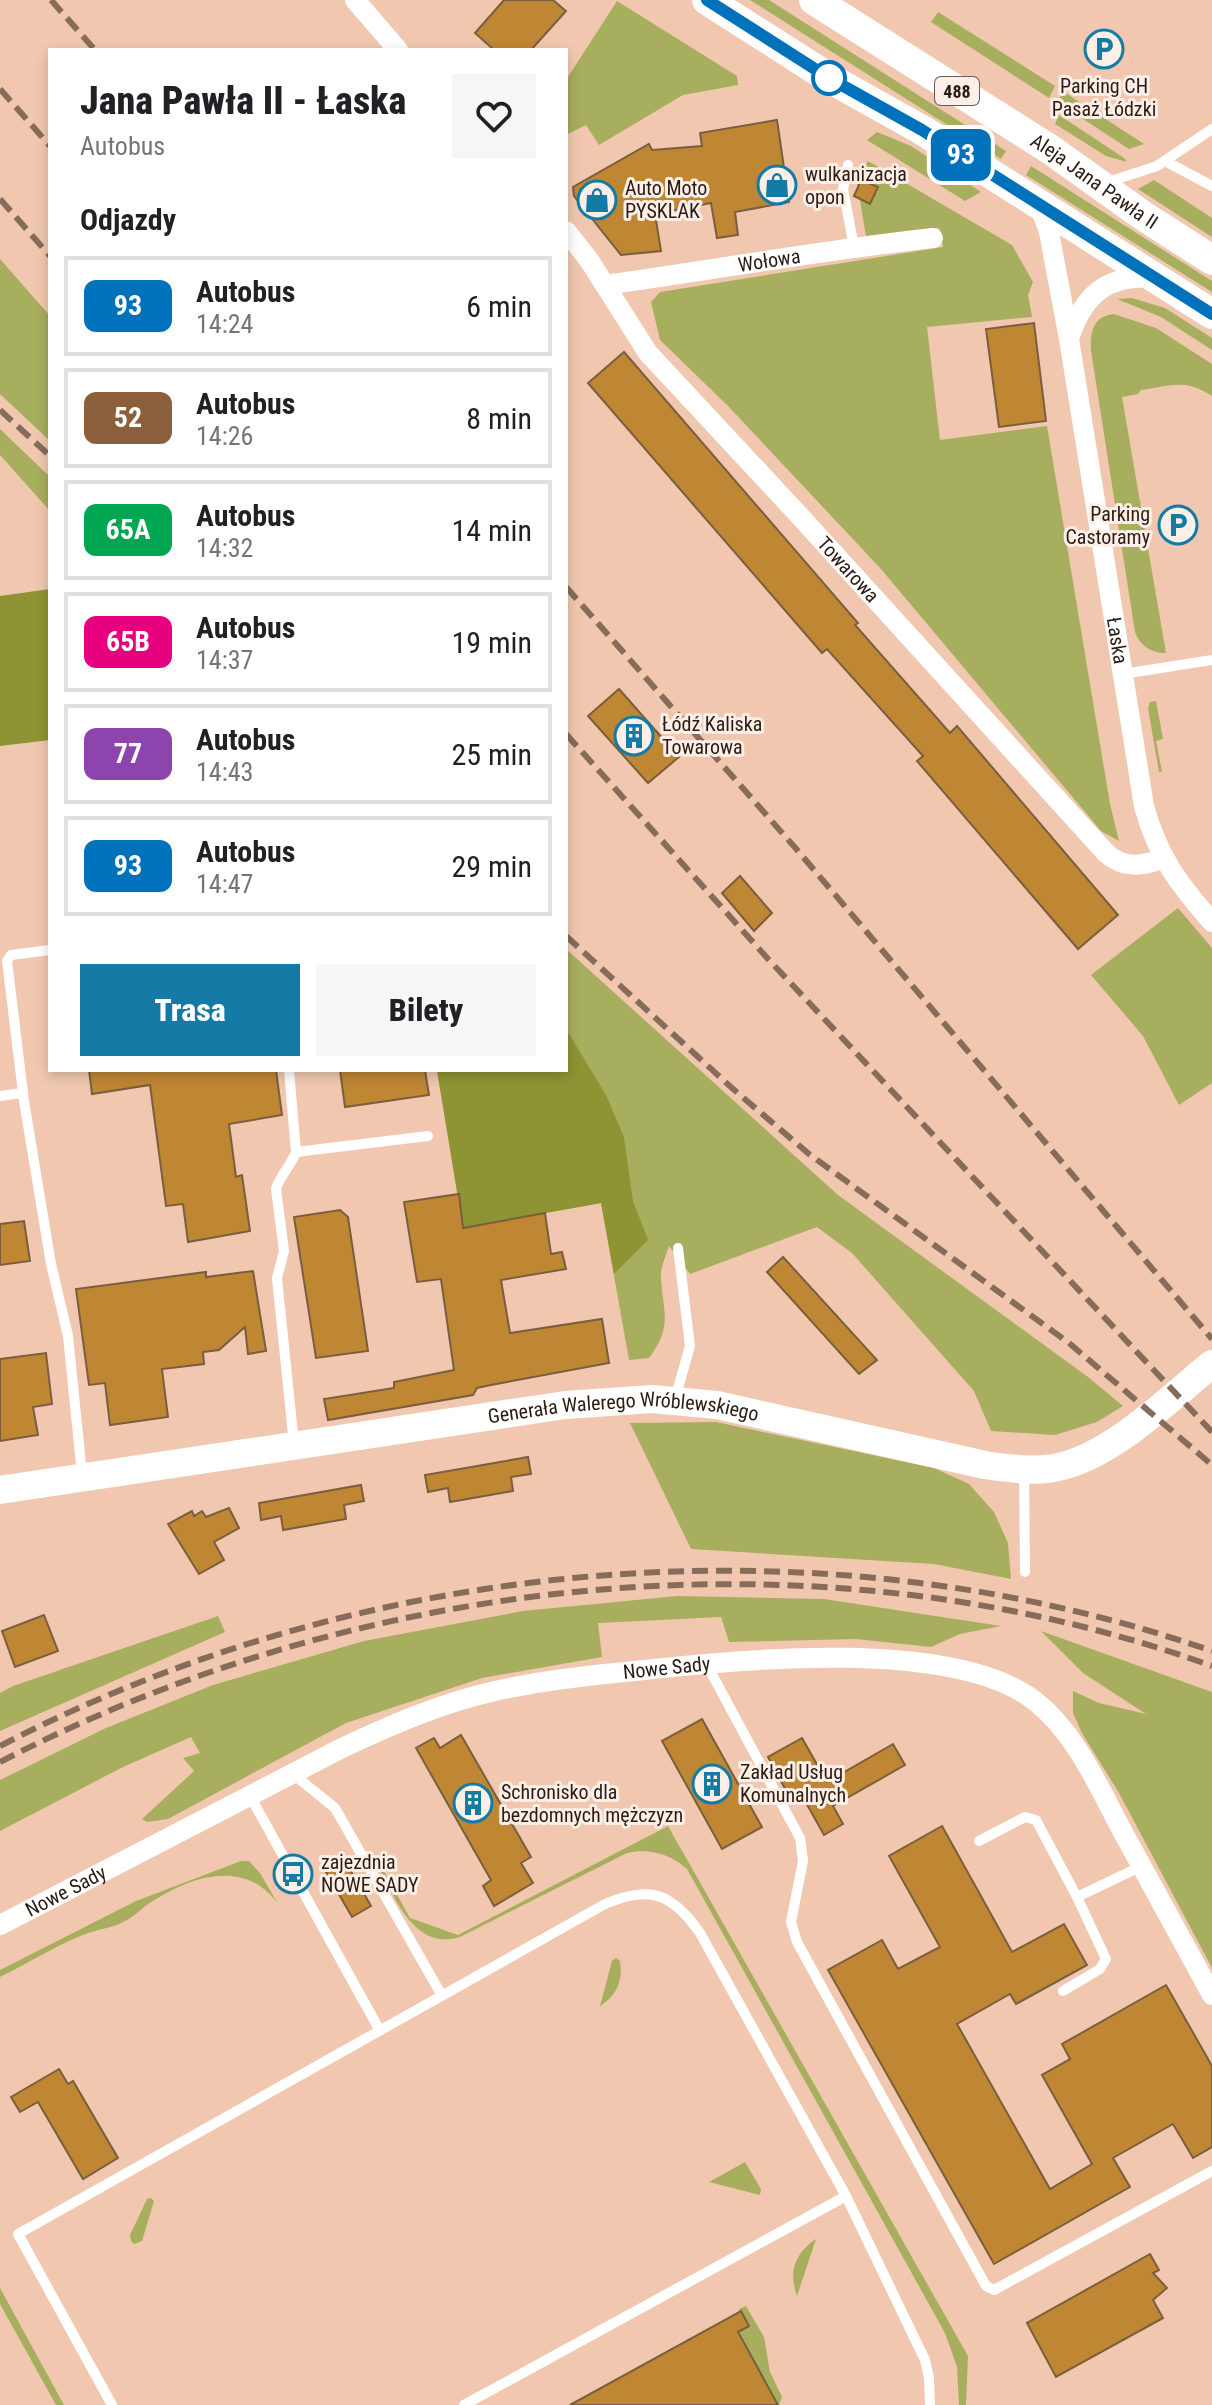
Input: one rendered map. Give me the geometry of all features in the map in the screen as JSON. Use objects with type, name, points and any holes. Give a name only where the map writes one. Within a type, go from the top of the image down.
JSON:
[{"type":"main road","name":"488","points":[[707,0],[829,78],[922,130],[1212,314]]},
{"type":"main road","name":"Aleja Jana Pawła II","points":[[814,0],[1051,150],[1212,260]]},
{"type":"street","points":[[355,0],[396,48]]},
{"type":"street","name":"Łaska","points":[[1039,204],[1051,241],[1069,339],[1144,806],[1162,859],[1180,886],[1212,922]]},
{"type":"street","name":"Towarowa","points":[[568,234],[648,353],[1106,853],[1115,861],[1129,865],[1162,859]]},
{"type":"street","name":"Wołowa","points":[[605,285],[933,238]]},
{"type":"street","points":[[1069,339],[1078,314],[1103,287],[1124,279],[1156,279]]},
{"type":"street","name":"Generała Walerego Wróblewskiego","points":[[0,1490],[591,1402],[675,1400],[747,1410],[985,1465],[1024,1469],[1058,1467],[1102,1449],[1212,1364]]},
{"type":"street","name":"Nowe Sady","points":[[0,1925],[385,1728],[440,1706],[493,1691],[557,1679],[706,1663],[878,1658],[973,1671],[998,1679],[1037,1702],[1058,1724],[1093,1776],[1212,1995]]},
{"type":"lane","points":[[1098,184],[1142,172],[1165,161],[1212,129]]},
{"type":"lane","points":[[1165,161],[1212,186]]},
{"type":"lane","points":[[848,165],[843,189],[854,247]]},
{"type":"lane","points":[[1200,179],[1212,169]]},
{"type":"lane","points":[[1123,674],[1212,660]]},
{"type":"lane","points":[[48,950],[11,955],[7,961],[23,1093],[51,1264],[68,1336],[82,1476]]},
{"type":"lane","points":[[289,1072],[296,1152],[292,1165],[279,1180],[276,1189],[284,1251],[277,1278],[294,1446]]},
{"type":"lane","points":[[0,1096],[23,1093]]},
{"type":"lane","points":[[296,1152],[428,1136]]},
{"type":"lane","points":[[675,1400],[690,1346],[678,1248]]},
{"type":"lane","points":[[1024,1469],[1025,1572]]},
{"type":"lane","points":[[706,1663],[800,1838],[803,1861],[791,1922],[797,1942],[986,2286],[994,2290],[1212,2171]]},
{"type":"lane","points":[[293,1774],[335,1808],[441,1994]]},
{"type":"lane","points":[[250,1796],[379,2029]]},
{"type":"lane","points":[[979,1841],[1025,1817],[1036,1820],[1106,1959],[1100,1969],[1063,1991]]},
{"type":"lane","points":[[1077,1897],[1142,1866]]},
{"type":"lane","points":[[112,2405],[18,2234],[441,1994],[605,1904],[636,1893],[668,1899],[680,1907],[700,1933],[846,2196],[919,2346],[929,2378],[930,2405]]},
{"type":"lane","points":[[464,2405],[846,2196]]},
{"type":"green space","points":[[750,0],[769,0],[1006,151],[1001,159]]},
{"type":"green space","points":[[617,1],[737,76],[738,85],[683,95],[599,145],[586,125],[568,134],[568,77]]},
{"type":"green space","points":[[938,12],[1055,86],[1049,98],[931,22]]},
{"type":"green space","points":[[1064,92],[1144,144],[1129,149],[1057,102]]},
{"type":"green space","points":[[1059,115],[1127,162],[1106,156],[1055,124]]},
{"type":"green space","points":[[877,132],[911,146],[981,192],[965,201],[867,140]]},
{"type":"green space","points":[[868,161],[1012,245],[1033,282],[1028,295],[1032,317],[927,327],[940,440],[1047,426],[1110,804],[1119,841],[1101,831],[881,569],[729,407],[660,340],[651,302],[660,292],[943,247],[939,228],[866,236],[857,183]]},
{"type":"green space","points":[[1031,166],[1212,281],[1212,292],[1026,175]]},
{"type":"green space","points":[[1154,180],[1212,218],[1212,237],[1138,189]]},
{"type":"green space","points":[[0,259],[48,314],[48,439],[0,394]]},
{"type":"green space","points":[[1132,298],[1165,308],[1212,338],[1212,350],[1161,317],[1117,299]]},
{"type":"green space","points":[[1114,314],[1156,328],[1212,364],[1212,396],[1194,387],[1178,385],[1141,390],[1138,394],[1122,397],[1166,653],[1147,648],[1135,632],[1091,351],[1094,326],[1101,318]]},
{"type":"green space","points":[[0,429],[48,475],[48,509],[0,455]]},
{"type":"green space","points":[[48,589],[48,740],[0,746],[0,596]]},
{"type":"green space","points":[[1156,701],[1163,739],[1156,741],[1162,772],[1159,772],[1148,708],[1150,702]]},
{"type":"green space","points":[[1178,908],[1212,948],[1212,1083],[1179,1105],[1143,1036],[1091,975]]},
{"type":"green space","points":[[568,951],[838,1195],[1088,1377],[1123,1406],[1097,1422],[1055,1435],[991,1431],[974,1391],[852,1253],[817,1227],[690,1274],[669,1246],[661,1274],[665,1319],[661,1337],[649,1358],[629,1360],[601,1203],[463,1228],[437,1072],[568,1072]]},
{"type":"green space","points":[[568,1032],[606,1095],[624,1137],[633,1201],[648,1240],[614,1274],[601,1203],[463,1228],[437,1072],[568,1072]]},
{"type":"green space","points":[[716,1422],[934,1468],[969,1484],[994,1512],[1008,1543],[1011,1579],[934,1564],[691,1549],[630,1423]]},
{"type":"green space","points":[[677,1596],[824,1599],[1001,1626],[960,1634],[931,1647],[856,1639],[729,1642],[721,1617],[598,1623],[602,1657],[482,1678],[346,1723],[168,1819],[147,1822],[142,1819],[194,1771],[183,1758],[200,1753],[191,1737],[123,1767],[0,1831],[0,1780],[106,1728],[213,1685],[364,1641],[523,1611]]},
{"type":"green space","points":[[218,1616],[225,1632],[0,1731],[0,1693],[13,1686]]},
{"type":"green space","points":[[1041,1631],[1212,1692],[1212,1968],[1119,1793],[1082,1733],[1073,1713],[1073,1691],[1099,1703],[1146,1714],[1083,1673]]},
{"type":"green space","points":[[668,1826],[968,2356],[966,2405],[959,2405],[957,2367],[945,2333],[687,1869],[674,1859],[659,1854],[643,1851],[627,1853],[460,1937],[443,1939],[428,1935],[405,1915],[373,1856],[410,1918],[458,1935]]},
{"type":"green space","points":[[241,1861],[249,1861],[260,1873],[278,1904],[251,1881],[235,1876],[202,1879],[169,1892],[115,1926],[77,1937],[0,1977],[0,1970],[136,1901]]},
{"type":"green space","points":[[616,1958],[620,1961],[619,1981],[615,1992],[600,2006],[612,1961]]},
{"type":"green space","points":[[745,2162],[761,2189],[760,2195],[709,2182]]},
{"type":"green space","points":[[147,2199],[154,2201],[142,2241],[134,2244],[130,2235]]},
{"type":"green space","points":[[816,2239],[797,2296],[793,2279],[795,2263],[803,2250]]},
{"type":"green space","points":[[0,2288],[64,2405],[56,2405],[0,2304]]},
{"type":"green space","points":[[746,2306],[764,2337],[770,2372],[782,2397],[779,2405],[738,2332],[739,2309]]},
{"type":"building","points":[[504,0],[553,0],[566,11],[533,48],[492,48],[475,33]]},
{"type":"building","points":[[777,120],[789,202],[735,212],[738,235],[717,238],[711,203],[655,214],[661,251],[621,255],[574,196],[573,187],[649,144],[652,150],[702,146],[700,133]]},
{"type":"building","points":[[861,180],[878,187],[870,204],[854,196]]},
{"type":"building","points":[[1034,323],[1046,421],[999,427],[986,329]]},
{"type":"building","points":[[624,352],[858,623],[855,625],[950,733],[957,726],[1118,915],[1078,949],[917,761],[923,756],[827,649],[822,653],[588,383]]},
{"type":"building","name":"Łódź Kaliska Towarowa","points":[[619,689],[679,757],[648,783],[588,716]]},
{"type":"building","points":[[740,876],[772,913],[754,931],[722,893]]},
{"type":"building","points":[[89,1072],[276,1072],[282,1115],[229,1124],[236,1177],[242,1175],[250,1231],[188,1242],[183,1204],[166,1206],[150,1085],[92,1094]]},
{"type":"building","points":[[340,1072],[425,1072],[429,1095],[345,1107]]},
{"type":"building","points":[[459,1194],[463,1228],[545,1213],[551,1254],[562,1252],[566,1269],[501,1280],[510,1333],[602,1319],[609,1363],[477,1388],[473,1395],[328,1420],[324,1399],[394,1388],[394,1382],[454,1370],[441,1279],[417,1282],[404,1202]]},
{"type":"building","points":[[340,1210],[348,1217],[368,1351],[316,1358],[294,1217]]},
{"type":"building","points":[[24,1221],[30,1261],[0,1265],[0,1224]]},
{"type":"building","points":[[783,1257],[877,1360],[859,1374],[767,1272]]},
{"type":"building","points":[[253,1271],[266,1351],[248,1354],[245,1327],[219,1350],[203,1352],[204,1364],[162,1369],[168,1417],[110,1425],[105,1383],[89,1385],[76,1289],[206,1272],[206,1277]]},
{"type":"building","points":[[46,1353],[52,1404],[33,1407],[38,1435],[0,1441],[0,1359]]},
{"type":"building","points":[[528,1457],[531,1474],[511,1477],[513,1491],[450,1502],[448,1488],[428,1492],[425,1475]]},
{"type":"building","points":[[361,1485],[364,1501],[344,1505],[346,1519],[283,1530],[281,1516],[261,1520],[259,1503]]},
{"type":"building","points":[[229,1508],[239,1528],[214,1542],[224,1560],[199,1574],[168,1524],[192,1511],[194,1516],[202,1511],[206,1517]]},
{"type":"building","points":[[44,1615],[58,1651],[15,1667],[2,1631]]},
{"type":"building","name":"Zakład Usług Komunalnych","points":[[702,1719],[762,1827],[722,1849],[662,1741]]},
{"type":"building","name":"Schronisko dla bezdomnych mężczyzn","points":[[461,1735],[531,1857],[521,1863],[533,1883],[494,1906],[483,1886],[491,1880],[416,1748],[434,1738],[440,1748]]},
{"type":"building","points":[[802,1738],[827,1782],[893,1744],[905,1765],[833,1806],[843,1824],[824,1835],[800,1792],[790,1798],[768,1757]]},
{"type":"building","points":[[942,1826],[1012,1952],[1064,1924],[1087,1965],[1016,2004],[1010,1994],[957,2024],[1050,2189],[1092,2164],[1042,2075],[1070,2059],[1062,2044],[1166,1985],[1212,2066],[1212,2147],[1193,2158],[1173,2124],[1113,2158],[1130,2187],[994,2264],[828,1970],[882,1940],[898,1969],[940,1947],[889,1856]]},
{"type":"building","points":[[345,1861],[371,1906],[352,1917],[326,1872]]},
{"type":"building","points":[[59,2069],[68,2084],[73,2081],[118,2158],[83,2179],[38,2102],[20,2112],[11,2097]]},
{"type":"building","points":[[1150,2254],[1159,2270],[1153,2273],[1167,2288],[1153,2300],[1163,2318],[1056,2377],[1027,2323]]},
{"type":"building","points":[[741,2311],[749,2326],[738,2332],[778,2405],[570,2405]]},
{"type":"railway","points":[[51,0],[93,48]]},
{"type":"railway","points":[[0,89],[48,144]]},
{"type":"railway","points":[[0,199],[48,254]]},
{"type":"railway","points":[[0,410],[48,454]]},
{"type":"railway","points":[[568,589],[798,851],[1212,1339]]},
{"type":"railway","points":[[568,736],[769,960],[1212,1432]]},
{"type":"railway","points":[[568,938],[809,1154],[1069,1343],[1212,1465]]},
{"type":"railway","points":[[0,1746],[142,1682],[290,1631],[442,1596],[597,1576],[753,1571],[909,1582],[1062,1608],[1212,1651]]},
{"type":"railway","points":[[0,1762],[141,1698],[289,1647],[442,1611],[597,1590],[753,1584],[909,1595],[1063,1622],[1212,1666]]},
{"type":"bus line","name":"93","points":[[707,0],[829,78],[922,130],[1212,314]]},
{"type":"place","name":"Parking CH Pasaż Łódzki","points":[[1104,49]]},
{"type":"place","name":"wulkanizacja opon","points":[[777,185]]},
{"type":"place","name":"Auto Moto PYSKLAK","points":[[597,200]]},
{"type":"place","name":"Parking Castoramy","points":[[1178,525]]},
{"type":"place","name":"Łódź Kaliska Towarowa","points":[[634,736]]},
{"type":"place","name":"Zakład Usług Komunalnych","points":[[712,1784]]},
{"type":"place","name":"Schronisko dla bezdomnych mężczyzn","points":[[473,1803]]},
{"type":"place","name":"zajezdnia NOWE SADY","points":[[293,1874]]}]
